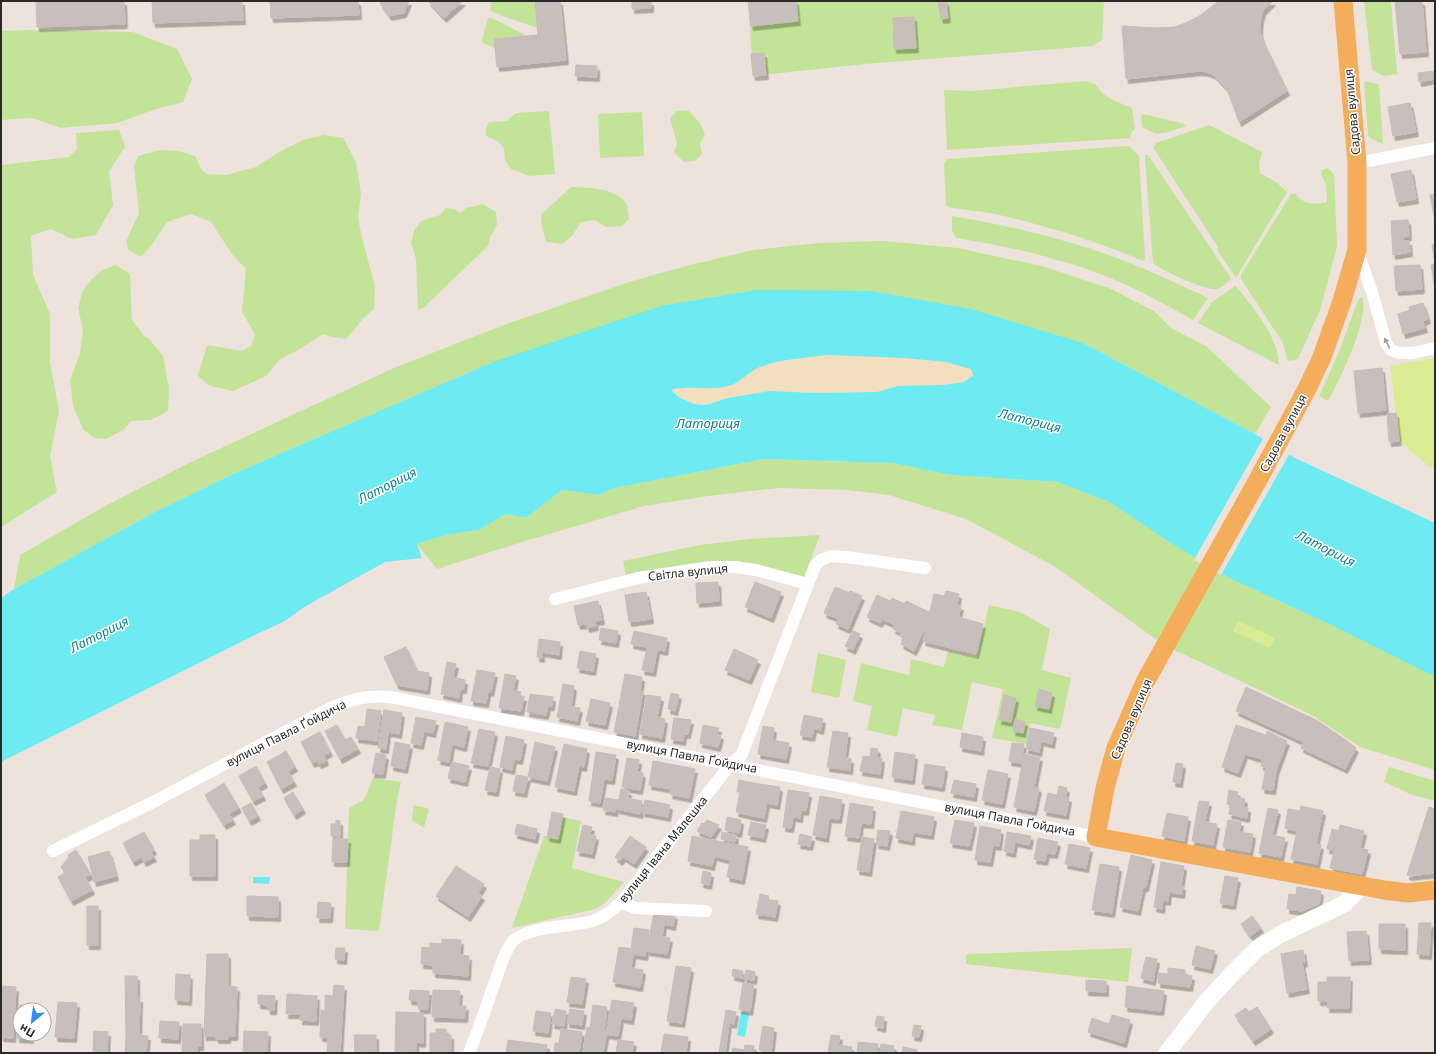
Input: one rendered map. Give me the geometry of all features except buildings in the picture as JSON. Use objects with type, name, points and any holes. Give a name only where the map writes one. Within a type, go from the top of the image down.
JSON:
[{"type":"main road","name":"Садова вулиця","points":[[1096,837],[1105,788],[1116,748],[1145,682],[1254,487],[1300,401],[1322,357],[1342,301],[1357,250],[1357,163],[1343,1]]},
{"type":"main road","name":"вулиця Павла Ґойдича","points":[[1096,837],[1362,886],[1408,893],[1435,890]]},
{"type":"street","points":[[1357,163],[1435,148]]},
{"type":"street","points":[[1357,250],[1372,292],[1386,343],[1391,350],[1399,353],[1412,353],[1435,348]]},
{"type":"street","points":[[808,584],[815,566],[821,560],[831,556],[846,556],[925,568]]},
{"type":"street","name":"Світла вулиця","points":[[555,599],[638,578],[711,567],[734,567],[756,570],[808,584]]},
{"type":"street","name":"вулиця Івана Малешка","points":[[469,1053],[503,959],[515,940],[538,930],[594,920],[611,912],[621,902],[731,764],[741,756],[808,584]]},
{"type":"street","name":"вулиця Павла Ґойдича","points":[[52,852],[157,800],[330,708],[350,700],[372,696],[390,697],[1096,837]]},
{"type":"street","points":[[1167,1053],[1207,1001],[1257,949],[1281,934],[1344,904],[1362,886]]},
{"type":"street","points":[[621,902],[635,908],[706,911]]},
{"type":"green space","points":[[491,1],[535,1],[537,28],[492,12],[490,9]]},
{"type":"green space","points":[[748,1],[1104,1],[1102,40],[1093,46],[865,64],[753,76]]},
{"type":"green space","points":[[1364,1],[1391,1],[1397,74],[1384,76],[1372,70]]},
{"type":"green space","points":[[488,18],[492,18],[527,36],[494,39],[495,48],[483,43],[482,40]]},
{"type":"green space","points":[[29,30],[133,32],[177,49],[192,79],[183,102],[156,109],[117,123],[61,128],[32,118],[1,120],[1,31]]},
{"type":"green space","points":[[1085,81],[1096,85],[1102,93],[1111,99],[1132,108],[1135,129],[1132,131],[1130,138],[947,150],[944,90],[972,91]]},
{"type":"green space","points":[[1365,81],[1379,84],[1383,144],[1370,138],[1368,135]]},
{"type":"green space","points":[[688,110],[700,123],[705,134],[700,144],[702,154],[695,161],[684,162],[674,152],[677,144],[670,118],[677,111]]},
{"type":"green space","points":[[549,111],[555,174],[529,176],[511,169],[505,160],[504,148],[498,141],[486,136],[486,129],[489,122],[507,121],[516,113]]},
{"type":"green space","points":[[642,112],[644,156],[600,158],[598,114]]},
{"type":"green space","points":[[1143,114],[1184,124],[1186,126],[1169,132],[1156,134],[1142,127],[1141,117]]},
{"type":"green space","points":[[1209,125],[1262,152],[1259,164],[1260,173],[1276,182],[1287,192],[1236,278],[1217,250],[1218,247],[1154,149],[1156,143]]},
{"type":"green space","points":[[119,130],[125,147],[109,171],[113,205],[96,235],[72,239],[51,229],[31,236],[33,275],[50,314],[50,362],[59,411],[50,456],[57,492],[1,527],[1,165],[69,157],[77,149],[76,133]]},
{"type":"green space","points":[[324,135],[343,138],[356,162],[361,194],[358,218],[375,286],[374,309],[363,319],[346,339],[323,334],[298,350],[280,359],[266,376],[233,391],[210,386],[198,376],[207,345],[242,351],[252,345],[255,334],[242,312],[246,269],[232,254],[211,222],[191,214],[167,222],[151,246],[141,257],[128,250],[126,241],[139,213],[134,166],[138,156],[161,150],[179,151],[195,156],[202,170],[207,174],[226,175],[256,167],[279,152],[303,140]]},
{"type":"green space","points":[[1128,146],[1138,154],[1139,157],[1145,260],[1143,261],[1087,239],[1048,227],[990,213],[953,208],[946,205],[944,164],[947,159]]},
{"type":"green space","points":[[1145,155],[1148,155],[1231,278],[1221,288],[1211,289],[1203,287],[1153,263],[1145,159]]},
{"type":"green space","points":[[1327,168],[1334,175],[1337,247],[1320,310],[1298,359],[1290,361],[1287,359],[1283,343],[1243,282],[1241,275],[1291,194],[1296,194],[1302,200],[1310,203],[1318,204],[1327,202],[1326,185],[1321,174],[1322,170]]},
{"type":"green space","points":[[571,187],[601,189],[615,194],[626,203],[629,219],[622,226],[606,227],[595,220],[581,222],[572,236],[562,244],[546,242],[542,227],[541,215]]},
{"type":"green space","points":[[483,204],[496,212],[497,225],[490,238],[488,246],[423,308],[418,310],[416,259],[411,243],[414,231],[421,221],[440,215],[446,208],[454,209],[460,213],[466,208]]},
{"type":"green space","points":[[952,216],[1032,232],[1109,255],[1159,275],[1208,298],[1193,320],[1131,287],[1083,268],[1019,250],[956,238],[952,230]]},
{"type":"green space","points":[[883,241],[958,248],[1041,266],[1109,288],[1154,311],[1171,328],[1206,346],[1271,407],[1255,434],[1083,343],[493,362],[231,475],[155,512],[14,589],[20,555],[107,505],[191,462],[394,368],[504,325],[629,282],[686,266],[753,250],[819,243]]},
{"type":"green space","points":[[116,265],[130,274],[132,320],[144,336],[149,339],[163,356],[169,388],[168,411],[151,420],[131,421],[123,430],[106,439],[94,438],[83,429],[73,406],[70,380],[80,353],[83,330],[78,308],[83,290],[91,280],[102,270]]},
{"type":"green space","points":[[1236,286],[1267,328],[1276,348],[1279,364],[1198,323],[1212,302]]},
{"type":"green space","points":[[1361,297],[1363,298],[1363,308],[1357,335],[1346,365],[1328,401],[1319,396],[1339,352],[1358,300]]},
{"type":"green space","points":[[1435,358],[1435,471],[1399,441],[1390,366]]},
{"type":"green space","points":[[764,459],[892,463],[951,475],[1058,482],[1111,503],[1169,542],[1227,577],[1333,626],[1435,677],[1435,770],[1360,747],[1312,715],[1164,645],[1054,566],[966,519],[889,495],[847,490],[778,488],[708,496],[644,506],[437,569],[417,544],[445,535],[479,530],[505,514],[526,518],[562,490],[599,495],[615,488]]},
{"type":"green space","points":[[820,535],[804,578],[735,563],[626,577],[623,561],[700,545],[750,539]]},
{"type":"green space","points":[[989,605],[1020,612],[1050,629],[1042,670],[1071,678],[1060,729],[1030,723],[1027,744],[992,738],[1003,689],[972,682],[962,730],[932,725],[935,715],[903,708],[897,737],[867,730],[872,706],[853,701],[861,663],[909,675],[911,659],[944,667],[948,651],[977,658]]},
{"type":"green space","points":[[1238,621],[1275,638],[1270,648],[1233,631]]},
{"type":"green space","points":[[818,653],[846,660],[839,698],[811,692]]},
{"type":"green space","points":[[1389,767],[1435,781],[1435,801],[1410,794],[1384,782]]},
{"type":"green space","points":[[373,778],[401,782],[397,800],[379,931],[345,929],[349,808],[364,800]]},
{"type":"green space","points":[[414,805],[429,809],[424,828],[412,820]]},
{"type":"green space","points":[[562,817],[581,821],[572,868],[624,882],[605,903],[595,909],[512,928],[544,836],[558,839]]},
{"type":"green space","points":[[1132,948],[1128,982],[966,964],[966,955],[971,954]]},
{"type":"sand","points":[[827,355],[905,358],[946,362],[971,369],[973,376],[964,382],[945,385],[898,386],[877,392],[815,393],[770,391],[728,398],[706,405],[694,404],[680,398],[671,390],[686,387],[715,388],[730,386],[759,367],[785,361]]},
{"type":"water","name":"Латориця","points":[[757,290],[871,291],[971,309],[1083,343],[1255,434],[1295,458],[1435,523],[1435,677],[1333,626],[1227,577],[1169,542],[1111,503],[1058,482],[951,475],[892,463],[764,459],[615,488],[599,495],[562,490],[526,518],[505,514],[479,530],[445,535],[417,544],[422,558],[385,562],[306,606],[283,622],[1,762],[1,598],[14,589],[155,512],[231,475],[493,362],[661,306]],"holes":[[[827,355],[905,358],[946,362],[971,369],[973,376],[964,382],[944,385],[898,386],[877,392],[815,393],[770,391],[728,398],[706,405],[694,404],[680,398],[671,390],[729,386],[760,367],[793,359]]]},
{"type":"water","points":[[253,877],[270,877],[269,884],[253,883]]},
{"type":"water","points":[[741,1012],[749,1014],[745,1037],[737,1035]]},
{"type":"pier","points":[[1264,437],[1290,453],[1221,575],[1194,560]]}]
